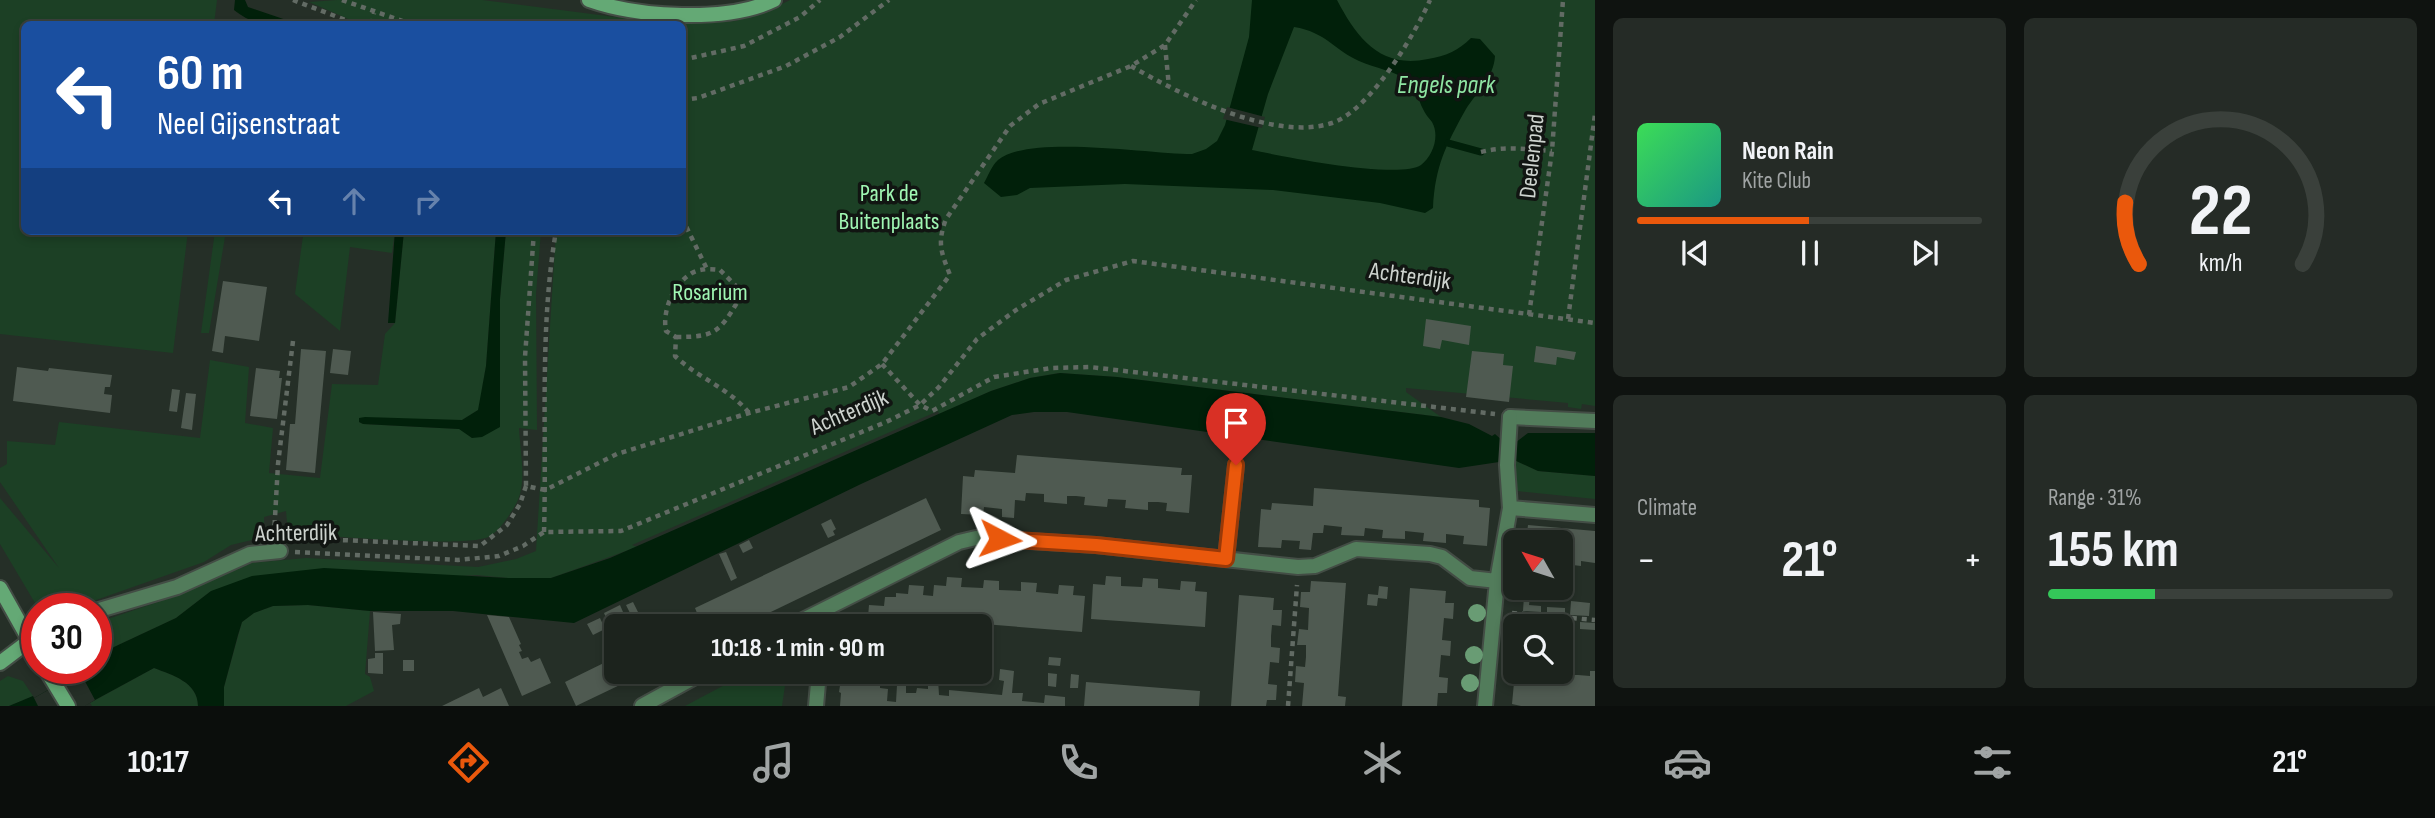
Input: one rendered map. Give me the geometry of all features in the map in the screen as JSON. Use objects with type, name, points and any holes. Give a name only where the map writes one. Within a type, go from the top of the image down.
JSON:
[{"type":"street","points":[[589,0],[612,8],[695,14],[732,14],[774,0]]},
{"type":"street","points":[[1485,706],[1497,581],[1510,508],[1507,465],[1510,417],[1595,421]]},
{"type":"street","points":[[1226,559],[1236,465]]},
{"type":"street","points":[[1510,508],[1595,515]]},
{"type":"street","points":[[828,614],[959,542],[976,538],[1096,545],[1298,567],[1315,566],[1356,550],[1430,554],[1442,557],[1470,578],[1497,581]]},
{"type":"street","name":"Achterdijk","points":[[112,606],[177,587],[250,554],[275,547]]},
{"type":"street","points":[[0,588],[21,623]]},
{"type":"street","points":[[0,663],[21,651]]},
{"type":"street","points":[[55,684],[68,706]]},
{"type":"street","points":[[642,706],[682,684]]},
{"type":"street","points":[[816,706],[818,684]]},
{"type":"path","points":[[293,0],[348,21]]},
{"type":"path","points":[[342,0],[401,21]]},
{"type":"path","points":[[686,59],[744,46],[800,16],[820,0]]},
{"type":"path","points":[[686,99],[786,66],[840,37],[889,0]]},
{"type":"path","points":[[526,486],[545,490],[617,454],[749,413],[849,387],[882,364],[950,275],[940,251],[940,235],[946,219],[1010,127],[1039,104],[1131,66],[1165,45],[1196,0]]},
{"type":"path","points":[[1131,66],[1170,88],[1226,112],[1300,128],[1334,122],[1362,105],[1403,49],[1430,0]]},
{"type":"path","name":"Deelenpad","points":[[1529,315],[1552,151],[1563,0]]},
{"type":"path","points":[[373,21],[374,13]]},
{"type":"path","points":[[1165,45],[1170,88]]},
{"type":"path","points":[[1568,319],[1595,114]]},
{"type":"path","points":[[1481,152],[1512,147],[1552,151]]},
{"type":"path","points":[[686,226],[707,269]]},
{"type":"path","points":[[293,341],[278,464],[275,547],[480,546],[507,525],[520,504],[526,486],[525,356],[534,235]]},
{"type":"path","points":[[544,532],[545,355],[555,235]]},
{"type":"path","name":"Achterdijk","points":[[275,547],[458,560],[499,556],[523,546],[544,532],[621,531],[886,422],[920,405],[939,387],[976,339],[1016,310],[1066,280],[1133,261],[1595,323]]},
{"type":"path","points":[[707,269],[720,270],[735,285],[738,301],[718,330],[701,337],[676,337],[666,331],[663,319],[669,301],[678,287],[692,273],[707,269]]},
{"type":"path","points":[[676,337],[675,356],[687,367],[738,400],[749,413]]},
{"type":"path","points":[[882,364],[920,405],[932,411],[994,377],[1051,368],[1090,367],[1510,417]]},
{"type":"path","points":[[1288,706],[1298,567]]},
{"type":"path","points":[[1573,618],[1595,620]]},
{"type":"green space","points":[[0,0],[217,0],[214,21],[21,21],[21,235],[188,235],[173,353],[0,334]]},
{"type":"green space","name":"Park de Buitenplaats","points":[[482,0],[646,21],[353,21],[309,2]]},
{"type":"green space","name":"Park de Buitenplaats","points":[[790,0],[1595,0],[1595,406],[1582,404],[1581,409],[1568,407],[1568,403],[1406,388],[1406,392],[1441,417],[1117,377],[1059,373],[1030,378],[991,391],[939,414],[938,411],[632,545],[637,547],[551,578],[477,575],[211,591],[176,618],[112,648],[112,618],[176,596],[252,563],[306,558],[478,567],[516,559],[536,551],[556,235],[686,235],[686,22],[736,21]]},
{"type":"green space","points":[[214,235],[225,235],[209,333],[201,333]]},
{"type":"green space","points":[[298,235],[394,235],[392,253],[350,247],[340,331],[295,294],[303,236]]},
{"type":"green space","points":[[404,235],[496,235],[486,366],[481,392],[500,299],[506,235],[541,235],[536,294],[537,430],[519,428],[522,476],[520,494],[512,511],[490,536],[477,540],[426,541],[288,533],[286,511],[264,517],[264,537],[231,545],[204,562],[112,594],[29,593],[0,544],[0,498],[59,568],[0,482],[0,468],[7,464],[7,441],[55,445],[59,422],[200,438],[210,360],[249,367],[245,423],[273,428],[269,473],[320,478],[332,384],[378,385],[385,334],[395,323]],"holes":[[[478,410],[472,438],[460,429],[363,424],[359,422],[462,420]]]},
{"type":"green space","points":[[1514,460],[1538,471],[1595,476],[1595,499],[1517,491]]},
{"type":"green space","points":[[308,605],[370,611],[365,674],[370,677],[374,691],[346,706],[224,706],[224,687],[242,622],[254,613],[273,606]]},
{"type":"green space","points":[[154,668],[189,685],[197,698],[198,706],[92,706],[90,703]]},
{"type":"green space","points":[[8,676],[21,680],[21,684],[25,684],[33,696],[9,706],[0,706],[0,681]]},
{"type":"green space","points":[[726,684],[785,684],[782,706],[685,706]]},
{"type":"water","points":[[235,0],[245,0],[248,7],[289,21],[252,21],[234,10]]},
{"type":"water","name":"Engels park","points":[[1252,0],[1337,0],[1353,27],[1372,48],[1396,59],[1411,61],[1434,58],[1456,50],[1471,38],[1480,39],[1495,56],[1494,64],[1447,145],[1436,180],[1433,208],[1425,213],[1380,203],[1273,190],[1125,184],[1030,188],[1017,195],[1001,197],[984,183],[998,160],[1014,152],[1035,148],[1091,147],[1192,154],[1206,149],[1217,141],[1225,125],[1249,37]],"holes":[[[1294,27],[1305,29],[1359,61],[1398,75],[1412,84],[1435,133],[1432,151],[1421,165],[1409,169],[1366,168],[1252,150],[1268,94]]]},
{"type":"water","points":[[395,235],[404,235],[395,323],[388,323]]},
{"type":"water","points":[[496,235],[506,235],[500,299],[500,427],[482,437],[472,438],[459,429],[359,422],[359,418],[365,417],[462,420],[478,410],[486,366]]},
{"type":"water","points":[[1060,373],[1117,377],[1441,417],[1469,424],[1492,436],[1495,434],[1504,442],[1503,454],[1499,462],[1459,468],[1067,412],[1012,415],[861,484],[574,623],[453,611],[370,611],[308,605],[273,606],[254,613],[242,622],[224,687],[224,706],[198,706],[194,691],[189,685],[154,668],[84,706],[9,706],[33,696],[34,698],[59,684],[112,684],[112,648],[176,618],[211,591],[252,576],[324,568],[551,578],[610,558],[991,391],[1030,378]]},
{"type":"water","points":[[1528,433],[1595,433],[1595,476],[1538,471],[1514,460],[1515,443]]},
{"type":"pier","points":[[1227,107],[1265,117],[1262,128],[1223,119]]},
{"type":"pier","points":[[59,684],[86,684],[95,700],[85,706],[38,706],[34,698]]},
{"type":"building","points":[[223,281],[267,287],[259,341],[225,336],[223,353],[212,351]]},
{"type":"building","points":[[1426,319],[1471,326],[1469,345],[1442,340],[1440,349],[1423,346]]},
{"type":"building","points":[[1536,346],[1576,352],[1574,360],[1557,357],[1556,365],[1534,362]]},
{"type":"building","points":[[301,349],[326,351],[315,473],[286,470],[290,424],[295,424]]},
{"type":"building","points":[[333,349],[351,351],[348,375],[330,373]]},
{"type":"building","points":[[1472,351],[1504,354],[1503,365],[1513,366],[1509,402],[1466,397]]},
{"type":"building","points":[[17,367],[112,375],[110,387],[105,387],[104,394],[112,395],[110,413],[13,401]]},
{"type":"building","points":[[256,368],[280,371],[279,378],[282,378],[277,419],[250,416]]},
{"type":"building","points":[[172,389],[180,390],[177,412],[169,411]]},
{"type":"building","points":[[186,393],[196,394],[192,430],[181,428]]},
{"type":"building","points":[[1017,455],[1182,468],[1181,475],[1192,475],[1189,513],[1166,511],[1167,503],[1148,502],[1148,510],[1125,508],[1126,500],[1108,499],[1107,507],[1084,505],[1085,497],[1067,496],[1067,504],[1044,502],[1044,494],[1026,493],[1025,501],[1015,500],[1014,518],[1002,517],[1002,509],[984,507],[983,515],[961,514],[963,476],[974,477],[975,470],[1015,473]]},
{"type":"building","points":[[1314,488],[1479,500],[1479,507],[1490,508],[1487,546],[1463,544],[1464,536],[1446,534],[1446,543],[1423,541],[1424,533],[1405,531],[1405,539],[1382,538],[1383,530],[1365,528],[1364,536],[1341,535],[1342,527],[1324,525],[1323,533],[1313,533],[1311,550],[1299,549],[1300,541],[1282,540],[1281,548],[1258,547],[1261,509],[1271,510],[1272,503],[1313,506]]},
{"type":"building","points":[[926,498],[941,530],[767,614],[695,614],[697,613],[695,608]]},
{"type":"building","points":[[831,519],[836,529],[833,531],[835,535],[828,538],[821,524]]},
{"type":"building","points":[[1528,525],[1595,531],[1595,563],[1581,561],[1581,566],[1573,565],[1573,530],[1527,530]]},
{"type":"building","points":[[749,540],[753,548],[743,553],[739,545]]},
{"type":"building","points":[[726,552],[737,578],[731,581],[719,554]]},
{"type":"building","points":[[1106,576],[1121,577],[1121,586],[1142,587],[1143,578],[1158,579],[1158,588],[1180,590],[1181,581],[1196,582],[1195,591],[1207,592],[1205,627],[1091,619],[1093,584],[1105,585]]},
{"type":"building","points":[[947,577],[962,578],[961,587],[983,588],[984,580],[999,581],[999,590],[1021,591],[1021,582],[1037,583],[1036,592],[1058,594],[1059,585],[1074,586],[1073,595],[1085,596],[1082,632],[992,625],[992,614],[868,614],[869,605],[884,606],[885,597],[896,597],[896,593],[908,594],[909,585],[924,586],[923,595],[933,596],[934,585],[946,586]]},
{"type":"building","points":[[1311,581],[1346,583],[1338,696],[1346,697],[1345,706],[1302,706],[1304,683],[1295,682],[1296,666],[1305,667],[1306,657],[1306,645],[1297,645],[1299,629],[1308,630],[1309,608],[1300,607],[1301,592],[1310,592]]},
{"type":"building","points":[[1379,586],[1388,587],[1387,599],[1378,598],[1377,606],[1367,605],[1368,594],[1378,595]]},
{"type":"building","points":[[1410,588],[1446,591],[1445,603],[1454,603],[1453,619],[1444,618],[1442,640],[1451,641],[1450,656],[1441,655],[1439,677],[1448,678],[1447,693],[1438,693],[1437,706],[1402,706]]},
{"type":"building","points":[[1239,595],[1274,598],[1273,610],[1282,610],[1281,626],[1272,625],[1271,636],[1271,647],[1280,648],[1279,663],[1270,662],[1268,684],[1277,685],[1276,700],[1267,700],[1266,706],[1231,706]]},
{"type":"building","points":[[1524,600],[1530,600],[1529,605],[1541,606],[1541,612],[1523,611]]},
{"type":"building","points":[[1571,601],[1590,603],[1589,616],[1570,614]]},
{"type":"building","points":[[633,602],[638,612],[630,614],[626,605]]},
{"type":"building","points":[[620,605],[623,612],[619,614],[604,613]]},
{"type":"building","points":[[1547,607],[1565,608],[1565,614],[1547,613]]},
{"type":"building","points":[[373,612],[401,614],[400,624],[392,625],[394,650],[375,651]]},
{"type":"building","points":[[487,615],[509,617],[521,644],[519,645],[522,651],[519,652],[522,659],[528,657],[531,662],[540,658],[551,683],[522,696]]},
{"type":"building","points":[[600,618],[604,630],[593,635],[587,624]]},
{"type":"building","points":[[1580,622],[1595,623],[1595,630],[1580,629]]},
{"type":"building","points":[[375,653],[383,653],[383,674],[368,673],[368,659],[375,658]]},
{"type":"building","points":[[1049,657],[1061,658],[1060,666],[1048,665]]},
{"type":"building","points":[[403,660],[414,660],[414,671],[403,671]]},
{"type":"building","points":[[604,663],[604,684],[622,684],[576,706],[565,682]]},
{"type":"building","points":[[1000,669],[1014,671],[1012,693],[1023,693],[1022,701],[1044,703],[1045,695],[1065,697],[1065,706],[840,706],[840,684],[880,684],[880,688],[888,689],[887,701],[896,702],[897,685],[906,686],[906,693],[916,693],[917,688],[928,689],[928,684],[938,684],[939,695],[949,696],[949,690],[1002,695],[1004,681],[999,680]]},
{"type":"building","points":[[1590,671],[1595,671],[1595,706],[1512,704],[1514,684],[1573,684],[1573,675],[1590,676]]},
{"type":"building","points":[[1048,673],[1057,674],[1056,687],[1048,686]]},
{"type":"building","points":[[1071,674],[1079,675],[1078,688],[1070,688]]},
{"type":"building","points":[[1086,682],[1200,691],[1199,706],[1084,706]]},
{"type":"building","points":[[479,688],[483,697],[501,688],[509,706],[442,706]]},
{"type":"waterway","points":[[1448,143],[1481,152]]},
{"type":"route","points":[[1000,539],[1096,545],[1226,559],[1236,465]]},
{"type":"park label","name":"Rosarium","points":[[710,292]]}]
